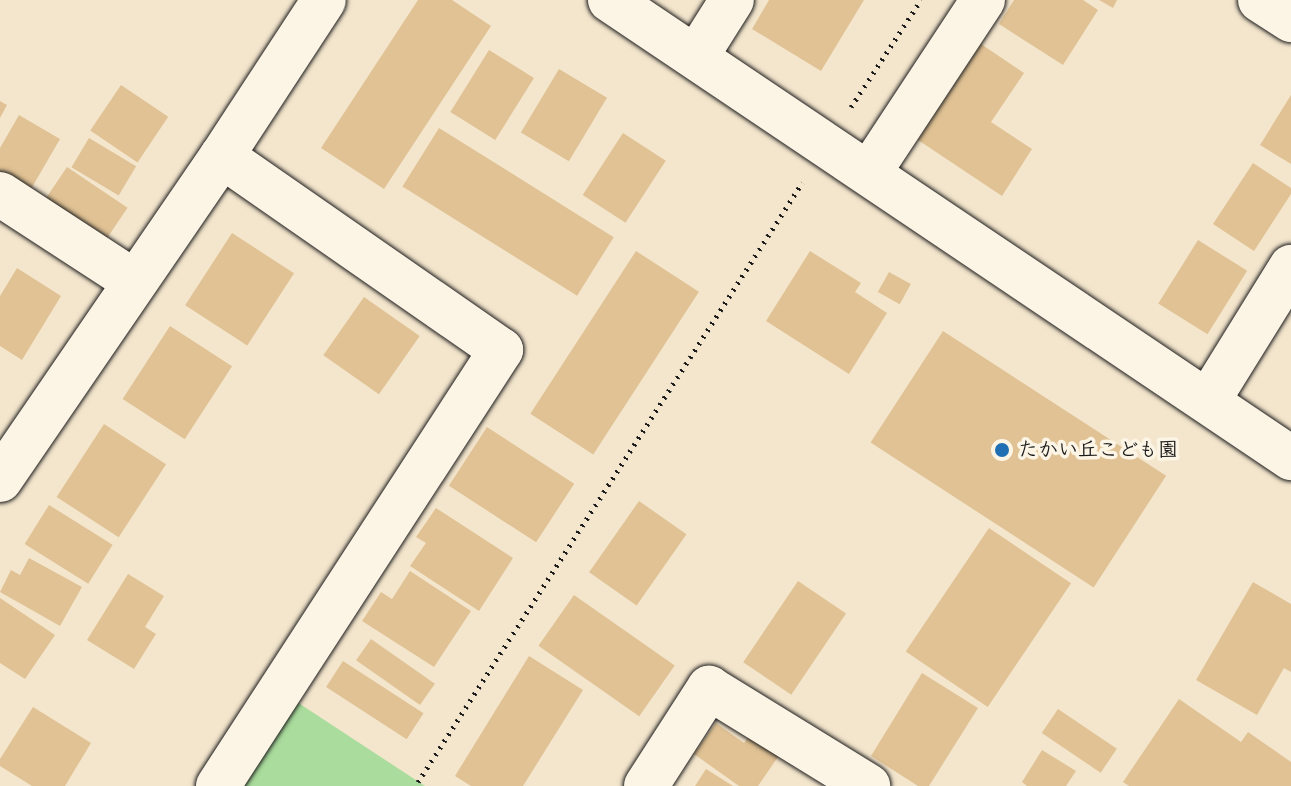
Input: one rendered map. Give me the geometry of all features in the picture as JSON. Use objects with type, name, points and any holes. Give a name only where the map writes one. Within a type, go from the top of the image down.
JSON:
[{"type":"street","points":[[0,479],[222,156],[324,0]]},
{"type":"street","points":[[610,0],[1291,458]]},
{"type":"street","points":[[696,57],[732,0]]},
{"type":"street","points":[[869,173],[983,0]]},
{"type":"street","points":[[1260,0],[1291,20]]},
{"type":"street","points":[[218,786],[501,350],[222,156]]},
{"type":"street","points":[[0,194],[135,282]]},
{"type":"street","points":[[1208,401],[1291,267]]},
{"type":"street","points":[[646,786],[709,688],[868,786]]},
{"type":"path","points":[[418,782],[921,0]]},
{"type":"green space","points":[[297,702],[425,786],[244,786]]},
{"type":"building","points":[[418,0],[452,0],[491,26],[384,189],[321,148]]},
{"type":"building","points":[[769,0],[864,0],[821,71],[752,29]]},
{"type":"building","points":[[1014,0],[1083,0],[1098,10],[1063,65],[999,24]]},
{"type":"building","points":[[1099,0],[1117,0],[1113,8]]},
{"type":"building","points":[[981,44],[1024,73],[991,122],[1032,149],[1002,196],[918,140]]},
{"type":"building","points":[[489,50],[534,78],[495,140],[450,112]]},
{"type":"building","points":[[559,69],[607,98],[569,161],[521,132]]},
{"type":"building","points":[[121,85],[168,117],[137,162],[90,131]]},
{"type":"building","points":[[1291,95],[1291,164],[1260,145]]},
{"type":"building","points":[[0,101],[7,105],[0,118]]},
{"type":"building","points":[[19,115],[60,139],[31,189],[0,171],[0,148]]},
{"type":"building","points":[[439,128],[614,237],[577,296],[402,187]]},
{"type":"building","points":[[623,133],[666,161],[625,223],[583,195]]},
{"type":"building","points":[[89,138],[136,166],[119,195],[71,167]]},
{"type":"building","points":[[1253,163],[1291,188],[1291,194],[1254,251],[1213,224]]},
{"type":"building","points":[[67,167],[128,208],[101,247],[41,206]]},
{"type":"building","points":[[232,233],[294,273],[247,345],[185,305]]},
{"type":"building","points":[[1198,240],[1247,271],[1207,334],[1158,304]]},
{"type":"building","points":[[636,251],[699,292],[593,455],[530,414]]},
{"type":"building","points":[[810,251],[861,283],[855,292],[887,313],[849,374],[766,321]]},
{"type":"building","points":[[17,268],[61,296],[22,360],[0,346],[0,296]]},
{"type":"building","points":[[889,272],[911,284],[900,304],[878,292]]},
{"type":"building","points":[[364,297],[420,336],[379,394],[323,355]]},
{"type":"building","points":[[170,326],[232,366],[185,439],[123,399]]},
{"type":"building","points":[[943,331],[1166,476],[1094,587],[871,443]]},
{"type":"building","points":[[104,424],[166,464],[119,537],[57,497]]},
{"type":"building","points":[[487,427],[574,484],[536,542],[449,486]]},
{"type":"building","points":[[639,501],[687,534],[637,606],[589,572]]},
{"type":"building","points":[[49,505],[113,545],[88,584],[25,544]]},
{"type":"building","points":[[436,508],[513,558],[479,611],[410,566],[426,543],[416,537]]},
{"type":"building","points":[[989,528],[1071,583],[988,707],[906,652]]},
{"type":"building","points":[[29,558],[82,587],[60,626],[0,592],[11,570],[20,575]]},
{"type":"building","points":[[410,571],[471,611],[434,667],[362,621],[381,592],[392,599]]},
{"type":"building","points":[[128,574],[164,596],[145,627],[156,634],[134,669],[87,640]]},
{"type":"building","points":[[798,581],[846,613],[791,695],[743,662]]},
{"type":"building","points":[[1253,582],[1291,604],[1291,672],[1284,668],[1257,715],[1196,680]]},
{"type":"building","points":[[574,595],[675,666],[639,716],[538,646]]},
{"type":"building","points":[[0,598],[55,635],[25,679],[0,663]]},
{"type":"building","points":[[371,639],[435,684],[420,705],[356,660]]},
{"type":"building","points":[[529,656],[583,690],[523,786],[471,786],[455,776]]},
{"type":"building","points":[[343,661],[424,713],[407,739],[326,687]]},
{"type":"building","points":[[922,673],[978,708],[929,786],[918,786],[871,756]]},
{"type":"building","points":[[1179,699],[1241,742],[1248,732],[1291,762],[1291,786],[1129,786],[1123,782]]},
{"type":"building","points":[[33,707],[91,743],[65,786],[32,786],[0,766],[0,759]]},
{"type":"building","points":[[1058,709],[1117,749],[1101,773],[1042,733]]},
{"type":"building","points":[[716,723],[744,743],[751,733],[780,754],[758,786],[739,786],[694,754]]},
{"type":"building","points":[[1042,750],[1076,771],[1066,786],[1027,786],[1022,782]]},
{"type":"building","points":[[706,769],[733,786],[695,786]]},
{"type":"place","name":"たかい丘こども園","points":[[1002,450]]}]
